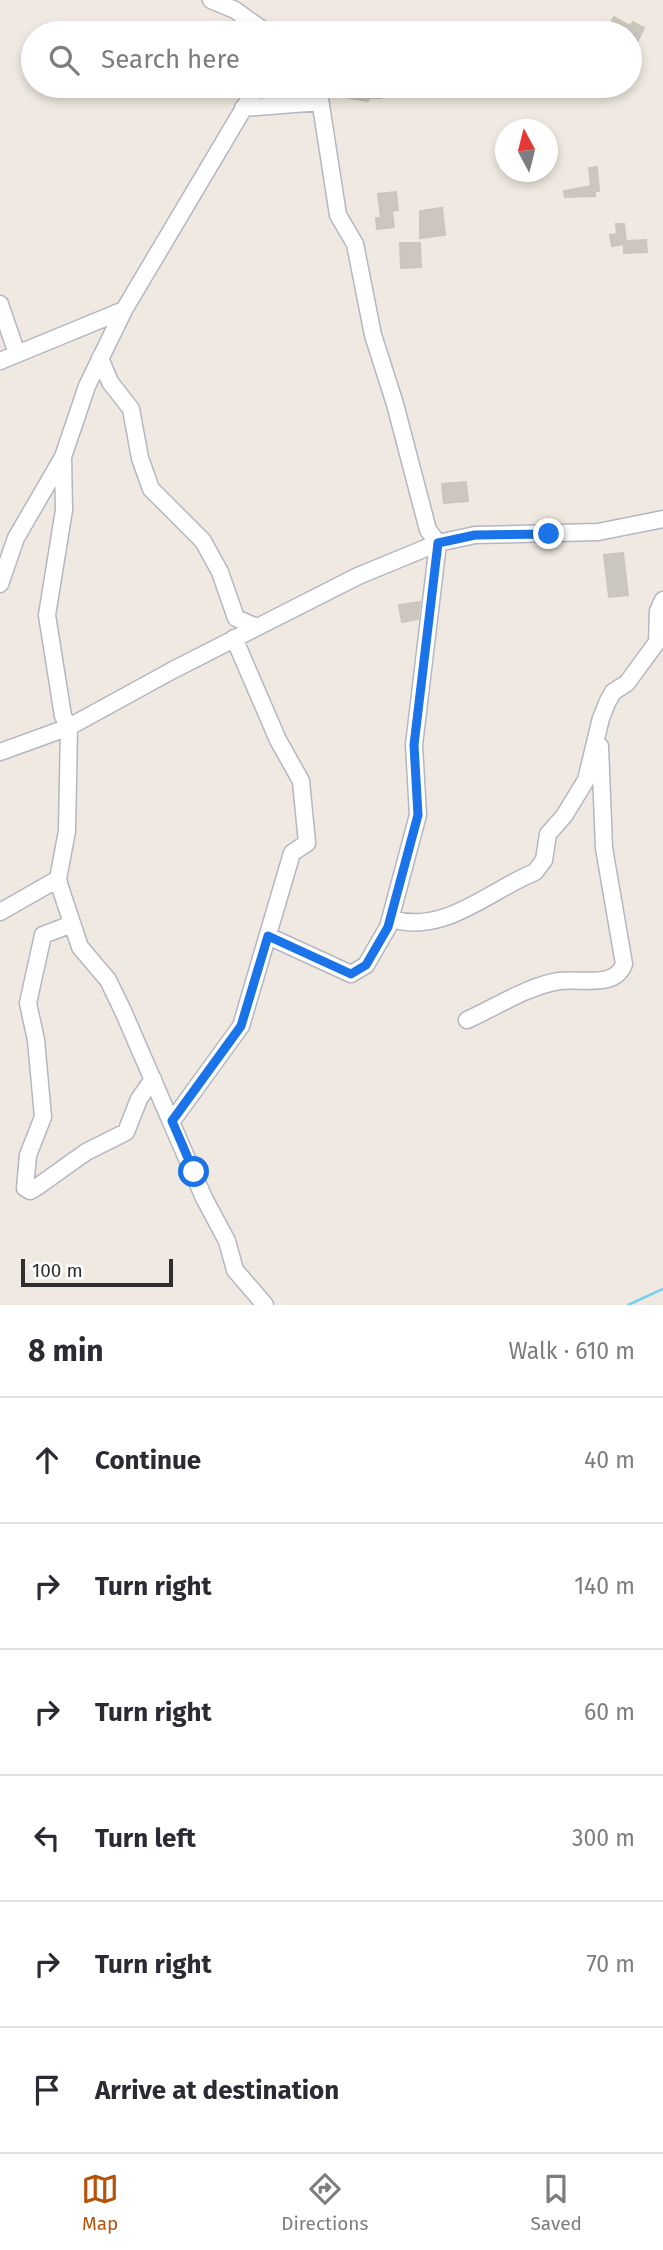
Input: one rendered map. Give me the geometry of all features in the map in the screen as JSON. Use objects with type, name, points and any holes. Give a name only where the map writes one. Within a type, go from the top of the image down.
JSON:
[{"type":"street","points":[[211,0],[235,10],[250,21]]},
{"type":"street","points":[[0,584],[16,538],[63,457],[83,398],[124,310],[249,98]]},
{"type":"street","points":[[243,108],[297,98]]},
{"type":"street","points":[[268,936],[351,974],[366,965],[391,919],[418,815],[414,745],[438,543],[428,530],[395,404],[373,334],[352,236],[338,215],[320,98]]},
{"type":"street","points":[[0,304],[17,354]]},
{"type":"street","points":[[0,361],[124,310]]},
{"type":"street","points":[[100,358],[110,382],[131,410],[140,458],[151,489],[203,541],[220,572],[236,618],[256,627]]},
{"type":"street","points":[[63,457],[64,510],[47,615],[63,716],[69,727],[67,831],[58,879],[80,947],[108,980],[204,1198],[227,1241],[235,1270],[265,1305]]},
{"type":"street","points":[[0,751],[69,727],[234,638],[358,576],[438,543],[475,535],[598,533],[663,519]]},
{"type":"street","points":[[391,919],[411,923],[446,918],[536,872],[544,860],[548,834],[564,816],[586,780],[599,725],[613,692],[627,683],[657,642],[658,611],[663,600]]},
{"type":"street","points":[[172,1121],[241,1026],[292,853],[307,843],[301,781],[278,740],[234,638]]},
{"type":"street","points":[[467,1020],[549,983],[610,979],[621,971],[624,964],[604,848],[599,725]]},
{"type":"street","points":[[0,912],[58,879]]},
{"type":"street","points":[[72,924],[43,935],[28,999],[36,1040],[43,1117],[28,1155],[24,1188],[30,1191],[86,1152],[127,1132],[139,1098],[153,1079]]},
{"type":"building","points":[[597,167],[599,191],[595,191],[595,196],[565,197],[564,191],[591,186],[589,168]]},
{"type":"building","points":[[396,192],[398,210],[392,211],[394,227],[377,229],[376,218],[381,218],[378,194]]},
{"type":"building","points":[[442,208],[445,235],[420,238],[420,211]]},
{"type":"building","points":[[616,224],[624,224],[626,241],[646,240],[647,252],[624,253],[624,244],[612,246],[610,235],[617,234]]},
{"type":"building","points":[[400,243],[420,243],[421,267],[401,268]]},
{"type":"building","points":[[466,482],[468,501],[444,503],[442,484]]},
{"type":"building","points":[[623,553],[628,595],[609,597],[604,555]]},
{"type":"building","points":[[420,602],[418,619],[402,622],[399,605]]},
{"type":"waterway","points":[[628,1305],[663,1289]]},
{"type":"route","points":[[194,1172],[172,1121],[241,1026],[268,936],[351,974],[366,965],[388,927],[418,815],[414,745],[424,685],[438,543],[475,535],[549,534]]}]
